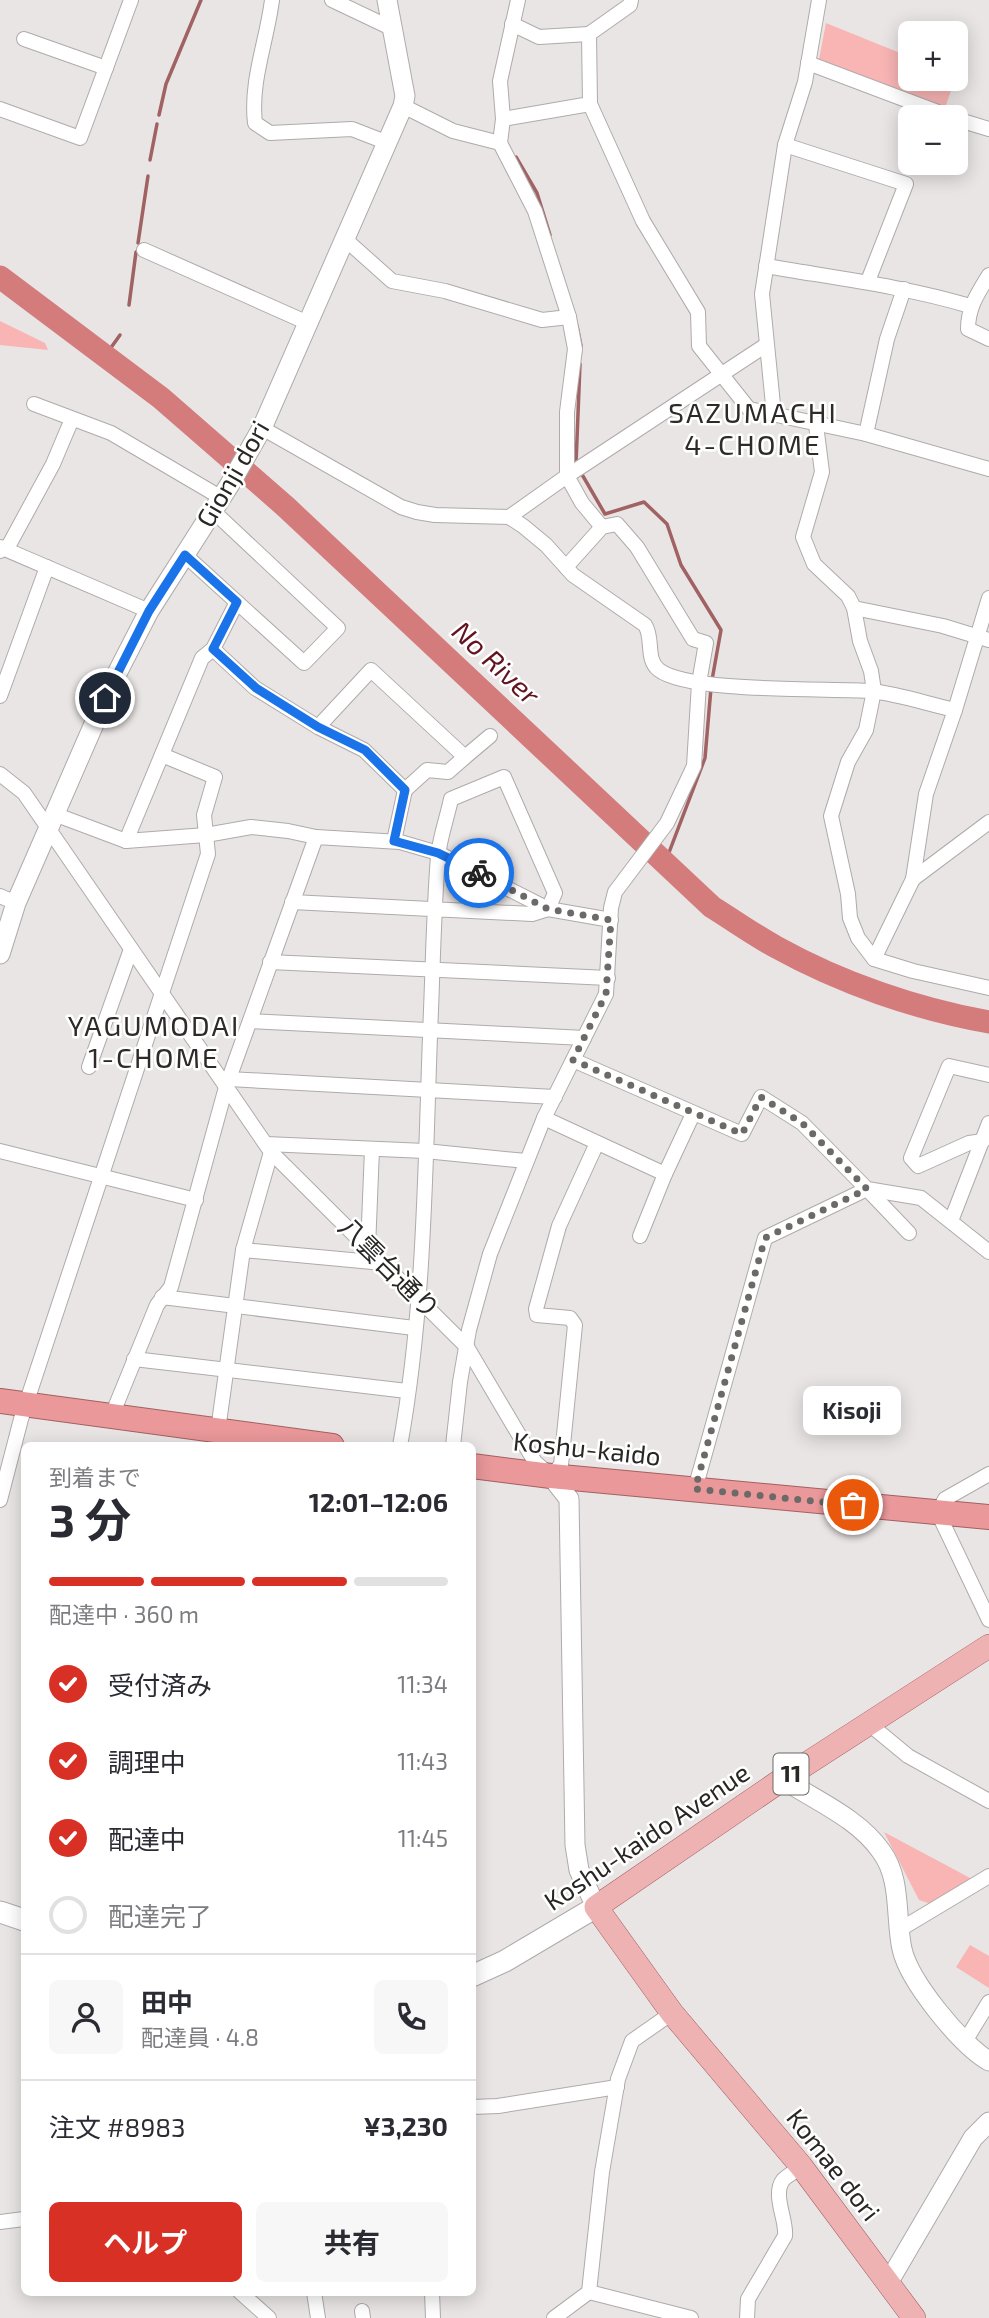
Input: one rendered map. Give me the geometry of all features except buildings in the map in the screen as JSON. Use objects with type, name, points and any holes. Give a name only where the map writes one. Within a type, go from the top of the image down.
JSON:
[{"type":"highway","points":[[0,1401],[304,1442]]},
{"type":"highway","name":"Koshu-kaido","points":[[476,1466],[543,1469],[595,1479],[989,1517]]},
{"type":"main road","name":"Koshu-kaido Avenue","points":[[476,1974],[505,1961],[596,1907],[783,1779],[989,1646]]},
{"type":"main road","name":"Komae dori","points":[[596,1907],[672,2013],[801,2166],[914,2318]]},
{"type":"main road","points":[[0,1912],[21,1919]]},
{"type":"street","points":[[0,109],[80,138],[131,0]]},
{"type":"street","points":[[272,0],[269,25],[254,87],[256,123],[270,133],[352,129],[388,143]]},
{"type":"street","points":[[332,0],[393,29]]},
{"type":"street","points":[[387,0],[405,96],[403,106],[453,131],[500,143]]},
{"type":"street","points":[[517,0],[500,81],[503,119],[500,143],[535,211],[569,317],[575,349],[567,412],[567,476],[582,503],[602,527]]},
{"type":"street","points":[[512,24],[539,37],[589,34],[630,5],[631,0]]},
{"type":"street","points":[[774,415],[762,294],[785,145],[808,63],[820,0]]},
{"type":"street","points":[[589,34],[590,104],[643,221],[698,312],[699,346],[749,409],[866,435],[989,469]]},
{"type":"street","points":[[24,39],[106,68]]},
{"type":"street","points":[[808,63],[919,105]]},
{"type":"street","points":[[503,119],[590,104]]},
{"type":"street","name":"Gionji dori","points":[[0,954],[8,900],[51,821],[111,685],[149,611],[258,435],[403,106]]},
{"type":"street","points":[[968,123],[989,129]]},
{"type":"street","points":[[785,145],[906,184],[868,281]]},
{"type":"street","points":[[346,240],[392,281],[444,291],[542,320],[569,317]]},
{"type":"street","points":[[144,250],[308,323]]},
{"type":"street","points":[[766,266],[868,281],[934,295],[970,306]]},
{"type":"street","points":[[989,275],[970,306],[968,329],[989,339]]},
{"type":"street","points":[[866,435],[887,339],[904,289]]},
{"type":"street","points":[[509,517],[766,345]]},
{"type":"street","points":[[34,404],[111,433],[221,497],[338,628],[304,663],[185,555]]},
{"type":"street","points":[[1,549],[9,545],[53,464],[72,419]]},
{"type":"street","points":[[816,425],[822,472],[803,537],[814,564],[848,596],[854,608],[860,641],[872,671],[874,691],[866,730],[848,762],[831,816],[848,894],[850,918],[858,938],[874,959],[989,988]]},
{"type":"street","points":[[258,435],[401,507],[436,514],[509,517],[546,545],[573,575],[645,625],[650,632],[650,653],[656,667],[668,675],[699,683],[874,691],[955,710]]},
{"type":"street","points":[[453,1442],[469,1330],[490,1254],[544,1118],[606,994],[615,892],[664,826],[694,766],[699,683],[706,643],[693,639],[637,547],[617,524],[602,527],[566,568]]},
{"type":"street","points":[[1,549],[149,611]]},
{"type":"street","points":[[0,696],[47,568]]},
{"type":"street","points":[[874,959],[913,879],[926,794],[983,638],[989,598]]},
{"type":"street","points":[[126,841],[202,658],[213,649],[237,602]]},
{"type":"street","points":[[854,608],[951,628],[983,638]]},
{"type":"street","points":[[213,649],[256,688],[318,727],[365,750],[405,790]]},
{"type":"street","points":[[318,727],[372,670],[464,757]]},
{"type":"street","points":[[394,841],[405,790],[427,770],[448,772],[490,736]]},
{"type":"street","points":[[0,1500],[21,1419],[208,854],[204,815],[215,777],[162,755]]},
{"type":"street","name":"八雲台通り","points":[[0,775],[24,793],[51,821],[131,949],[228,1083],[268,1148],[467,1347],[543,1469]]},
{"type":"street","points":[[292,902],[436,909],[532,914],[548,909],[555,893],[504,778],[451,799],[438,853],[436,909],[430,1030],[428,1090],[418,1297],[401,1442]]},
{"type":"street","points":[[51,821],[126,841],[206,835],[251,827],[316,837],[394,841],[438,853],[548,909],[611,920]]},
{"type":"street","points":[[913,879],[989,822]]},
{"type":"street","points":[[112,1415],[162,1297],[171,1287],[228,1083],[316,837]]},
{"type":"street","points":[[89,1067],[131,949]]},
{"type":"street","points":[[270,962],[608,978]]},
{"type":"street","points":[[250,1021],[584,1038]]},
{"type":"street","points":[[573,1060],[742,1134],[761,1097],[802,1123],[909,1233]]},
{"type":"street","points":[[982,1141],[969,1143],[918,1166],[911,1158],[949,1066],[989,1075]]},
{"type":"street","points":[[228,1083],[555,1097]]},
{"type":"street","points":[[640,1236],[693,1114]]},
{"type":"street","points":[[544,1118],[665,1174]]},
{"type":"street","points":[[951,1221],[989,1123]]},
{"type":"street","points":[[596,1907],[579,1870],[575,1845],[569,1499],[543,1469],[575,1325],[570,1318],[537,1315],[536,1309],[559,1226],[597,1143]]},
{"type":"street","points":[[218,1430],[243,1251],[268,1148],[425,1151],[526,1161]]},
{"type":"street","points":[[368,1248],[372,1149]]},
{"type":"street","points":[[0,1151],[196,1200]]},
{"type":"street","points":[[695,1489],[765,1238],[867,1189],[920,1198],[989,1252]]},
{"type":"street","points":[[243,1251],[383,1263]]},
{"type":"street","points":[[162,1297],[414,1328]]},
{"type":"street","points":[[134,1359],[407,1391]]},
{"type":"street","points":[[989,1474],[945,1499],[938,1513],[989,1620]]},
{"type":"street","points":[[868,1723],[908,1756],[989,1801]]},
{"type":"street","points":[[783,1779],[862,1828],[883,1853],[895,1886],[902,1952],[919,1983],[964,2043],[989,2061]]},
{"type":"street","points":[[899,1930],[989,1876]]},
{"type":"street","points":[[964,2043],[989,2002]]},
{"type":"street","points":[[554,2318],[589,2292],[602,2172],[617,2087],[632,2040],[672,2013]]},
{"type":"street","points":[[476,2107],[498,2106],[617,2087]]},
{"type":"street","points":[[888,2283],[974,2138],[989,2122]]},
{"type":"street","points":[[747,2318],[747,2300],[785,2236],[780,2186],[801,2166]]},
{"type":"street","points":[[0,2222],[21,2219]]},
{"type":"street","points":[[589,2292],[691,2318]]},
{"type":"street","points":[[245,2296],[270,2318]]},
{"type":"street","points":[[315,2296],[318,2318]]},
{"type":"street","points":[[432,2296],[433,2318]]},
{"type":"shaded area","points":[[826,23],[898,52],[898,90],[819,59]]},
{"type":"shaded area","points":[[901,91],[951,91],[946,105],[937,105]]},
{"type":"shaded area","points":[[0,321],[45,343],[48,350],[0,345]]},
{"type":"shaded area","points":[[884,1832],[972,1879],[931,1904],[919,1900]]},
{"type":"shaded area","points":[[970,1945],[989,1956],[989,1988],[956,1967]]},
{"type":"waterway","points":[[159,115],[166,84],[201,0]]},
{"type":"waterway","points":[[150,160],[157,124]]},
{"type":"waterway","points":[[516,157],[537,193],[550,235]]},
{"type":"waterway","points":[[138,243],[148,176]]},
{"type":"waterway","points":[[129,305],[136,252]]},
{"type":"waterway","name":"No River","points":[[0,277],[161,398],[286,507],[712,907],[776,947],[826,972],[907,1002],[989,1022]]},
{"type":"waterway","points":[[577,326],[581,346]]},
{"type":"waterway","points":[[105,356],[120,335]]},
{"type":"waterway","points":[[576,464],[580,364]]},
{"type":"waterway","points":[[580,471],[605,514],[644,502],[667,524],[681,565],[721,630],[712,680]]},
{"type":"waterway","points":[[665,863],[705,758],[711,688]]},
{"type":"way so far","points":[[479,873],[548,909],[611,920],[606,994],[573,1060],[742,1134],[761,1097],[802,1123],[867,1189],[765,1238],[695,1489],[853,1505]]},
{"type":"place","name":"Kisoji","points":[[853,1505]]},
{"type":"district","name":"SAZUMACHI 4-CHOME","points":[[753,429]]},
{"type":"district","name":"YAGUMODAI 1-CHOME","points":[[154,1042]]},
{"type":"route","points":[[105,698],[149,611],[185,555],[237,602],[213,649],[256,688],[318,727],[365,750],[405,790],[394,841],[438,853],[479,873]]}]
